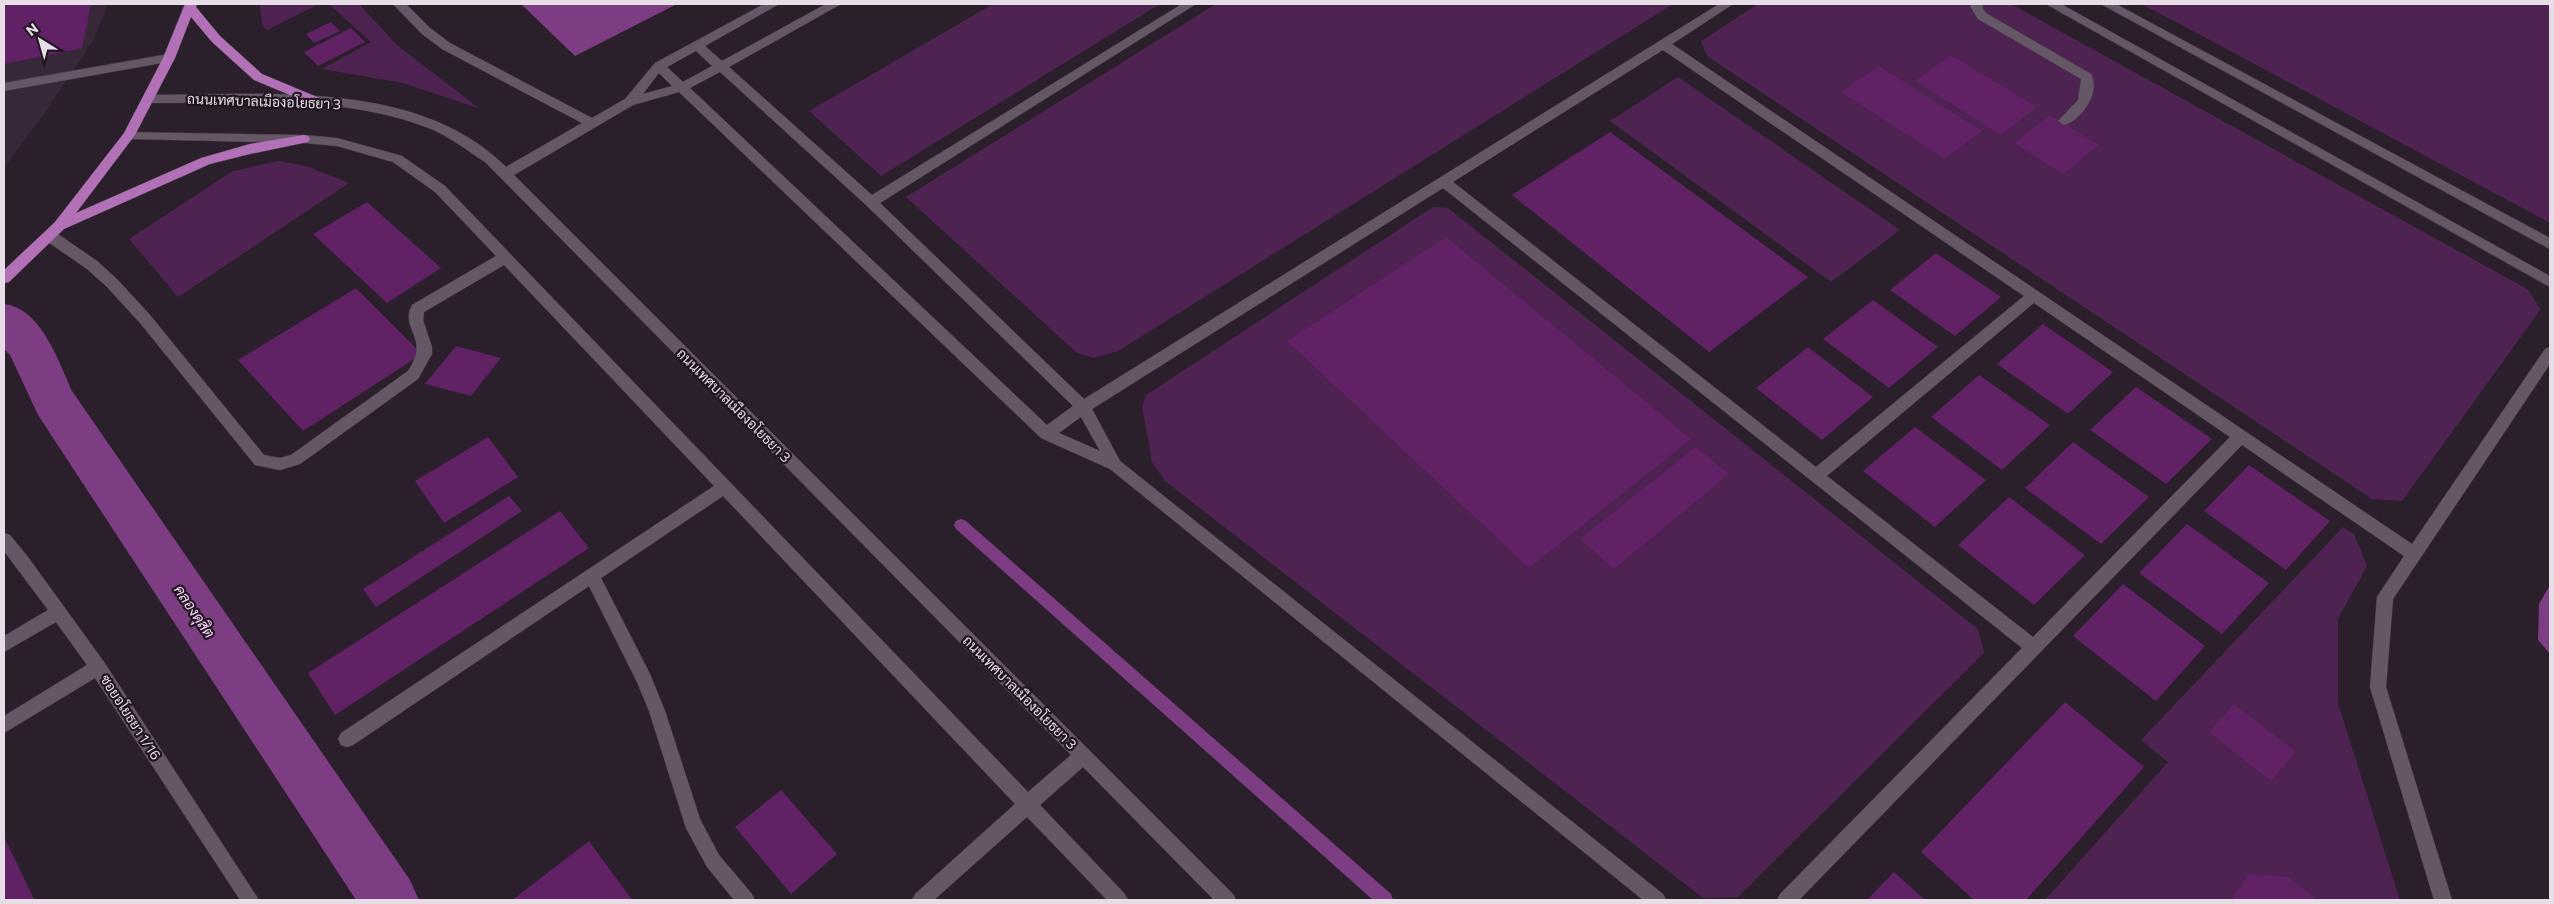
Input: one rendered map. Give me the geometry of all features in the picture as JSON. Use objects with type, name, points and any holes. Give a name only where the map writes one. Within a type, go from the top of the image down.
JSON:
[{"type":"main road","points":[[4,278],[60,225],[128,135],[150,99],[190,6],[216,39],[258,77],[313,100]]},
{"type":"main road","points":[[60,225],[206,162],[250,149],[304,139]]},
{"type":"street","points":[[399,4],[426,31],[446,46],[592,123]]},
{"type":"street","points":[[629,102],[659,66],[773,4]]},
{"type":"street","points":[[504,174],[629,102],[683,88],[836,4]]},
{"type":"street","points":[[871,202],[1190,4]]},
{"type":"street","points":[[1046,434],[1083,407],[1727,4]]},
{"type":"street","points":[[1978,4],[1976,6],[1982,16],[2087,78],[2089,92],[2083,103],[2064,121]]},
{"type":"street","points":[[2052,4],[2550,282]]},
{"type":"street","points":[[2107,4],[2550,244]]},
{"type":"street","points":[[1663,44],[2414,554]]},
{"type":"street","points":[[697,45],[871,202],[1083,407],[1115,465]]},
{"type":"street","points":[[4,87],[169,58]]},
{"type":"street","points":[[659,66],[1046,434],[1115,465],[1657,900]]},
{"type":"street","name":"ถนนเทศบาลเมืองอโยธยา 3","points":[[150,99],[313,100],[370,106],[432,124],[490,159],[1228,900]]},
{"type":"street","points":[[128,135],[304,139],[337,142],[397,159],[440,188],[1027,806],[1119,900]]},
{"type":"street","points":[[1443,181],[2034,648]]},
{"type":"street","points":[[50,236],[92,265],[112,283],[145,319],[260,461],[280,464],[295,460],[414,375],[424,361],[427,352],[416,317],[417,309],[506,257]]},
{"type":"street","points":[[1816,476],[2034,296]]},
{"type":"street","points":[[2443,900],[2378,687],[2385,597],[2550,353]]},
{"type":"street","points":[[1786,900],[2241,436]]},
{"type":"street","points":[[346,739],[724,487]]},
{"type":"street","name":"ซอยอโยธยา 1/16","points":[[4,540],[98,667],[250,900]]},
{"type":"street","points":[[591,574],[644,679],[657,711],[692,822],[713,861],[746,900]]},
{"type":"street","points":[[4,645],[59,612]]},
{"type":"street","points":[[4,726],[98,667]]},
{"type":"street","points":[[921,900],[1083,755]]},
{"type":"shaded area","points":[[4,4],[108,4],[94,39],[44,114],[4,168]]},
{"type":"shaded area","points":[[260,4],[319,4],[267,30],[262,25]]},
{"type":"shaded area","points":[[329,4],[359,4],[397,45],[480,109],[403,83],[322,69],[371,42]]},
{"type":"shaded area","points":[[521,4],[677,4],[575,56]]},
{"type":"shaded area","points":[[993,4],[1160,4],[881,176],[809,111]]},
{"type":"shaded area","points":[[1216,4],[1673,4],[1118,351],[1093,358],[1077,353],[906,197]]},
{"type":"shaded area","points":[[1758,4],[2011,4],[2527,289],[2541,309],[2402,501],[2372,499],[1707,56],[1701,41]]},
{"type":"shaded area","points":[[2141,4],[2550,4],[2550,223],[2193,31]]},
{"type":"shaded area","points":[[1678,77],[1900,230],[1831,282],[1610,121]]},
{"type":"shaded area","points":[[278,161],[306,166],[349,183],[178,297],[129,239],[233,171]]},
{"type":"shaded area","points":[[1433,207],[1448,208],[1978,629],[1984,653],[1738,897],[1703,898],[1165,481],[1152,462],[1142,407],[1146,395]]},
{"type":"shaded area","points":[[2343,527],[2354,534],[2367,566],[2338,619],[2338,703],[2400,900],[2045,900],[2168,762],[2141,740]]},
{"type":"shaded area","points":[[2550,585],[2550,654],[2538,640],[2539,604]]},
{"type":"building","points":[[4,4],[91,4],[82,48],[4,64]]},
{"type":"building","points":[[331,22],[340,31],[314,43],[306,34]]},
{"type":"building","points":[[351,28],[365,42],[318,66],[304,52]]},
{"type":"building","points":[[1951,55],[2037,107],[2001,135],[1915,81]]},
{"type":"building","points":[[1879,66],[1982,131],[1945,159],[1841,92]]},
{"type":"building","points":[[2050,115],[2099,145],[2063,174],[2014,143]]},
{"type":"building","points":[[1610,132],[1808,277],[1709,352],[1512,195]]},
{"type":"building","points":[[367,202],[441,268],[387,303],[313,234]]},
{"type":"building","points":[[1446,237],[1691,439],[1529,568],[1287,341]]},
{"type":"building","points":[[1936,253],[2001,297],[1955,336],[1890,290]]},
{"type":"building","points":[[356,288],[422,354],[303,431],[238,360]]},
{"type":"building","points":[[1873,300],[1938,347],[1889,388],[1823,339]]},
{"type":"building","points":[[2043,324],[2113,372],[2068,414],[1997,364]]},
{"type":"building","points":[[456,346],[501,358],[471,396],[425,384]]},
{"type":"building","points":[[1808,347],[1873,397],[1822,440],[1756,388]]},
{"type":"building","points":[[1979,375],[2050,425],[2002,470],[1931,417]]},
{"type":"building","points":[[2136,387],[2212,439],[2166,484],[2090,430]]},
{"type":"building","points":[[1915,427],[1986,480],[1935,527],[1863,471]]},
{"type":"building","points":[[488,437],[518,477],[444,523],[415,481]]},
{"type":"building","points":[[2073,442],[2149,497],[2101,544],[2025,488]]},
{"type":"building","points":[[1696,447],[1729,474],[1614,569],[1580,539]]},
{"type":"building","points":[[2249,465],[2330,521],[2286,570],[2204,511]]},
{"type":"building","points":[[509,496],[522,511],[376,607],[363,589]]},
{"type":"building","points":[[2009,497],[2085,555],[2034,605],[1958,545]]},
{"type":"building","points":[[560,511],[589,548],[335,715],[308,673]]},
{"type":"building","points":[[2187,524],[2269,583],[2222,634],[2139,573]]},
{"type":"building","points":[[2123,584],[2205,646],[2156,701],[2073,636]]},
{"type":"building","points":[[2065,702],[2144,767],[2026,900],[1974,900],[1921,852]]},
{"type":"building","points":[[2234,704],[2296,752],[2271,781],[2209,732]]},
{"type":"building","points":[[781,790],[837,854],[791,894],[735,827]]},
{"type":"building","points":[[4,837],[34,899],[32,900],[4,900]]},
{"type":"building","points":[[589,841],[632,900],[512,900]]},
{"type":"building","points":[[1894,872],[1925,900],[1867,900]]},
{"type":"building","points":[[2249,874],[2288,877],[2317,900],[2231,900]]},
{"type":"waterway","name":"คลองดุสิต","points":[[5,321],[28,345],[54,402],[390,900]]},
{"type":"waterway","points":[[961,525],[1385,900]]}]
